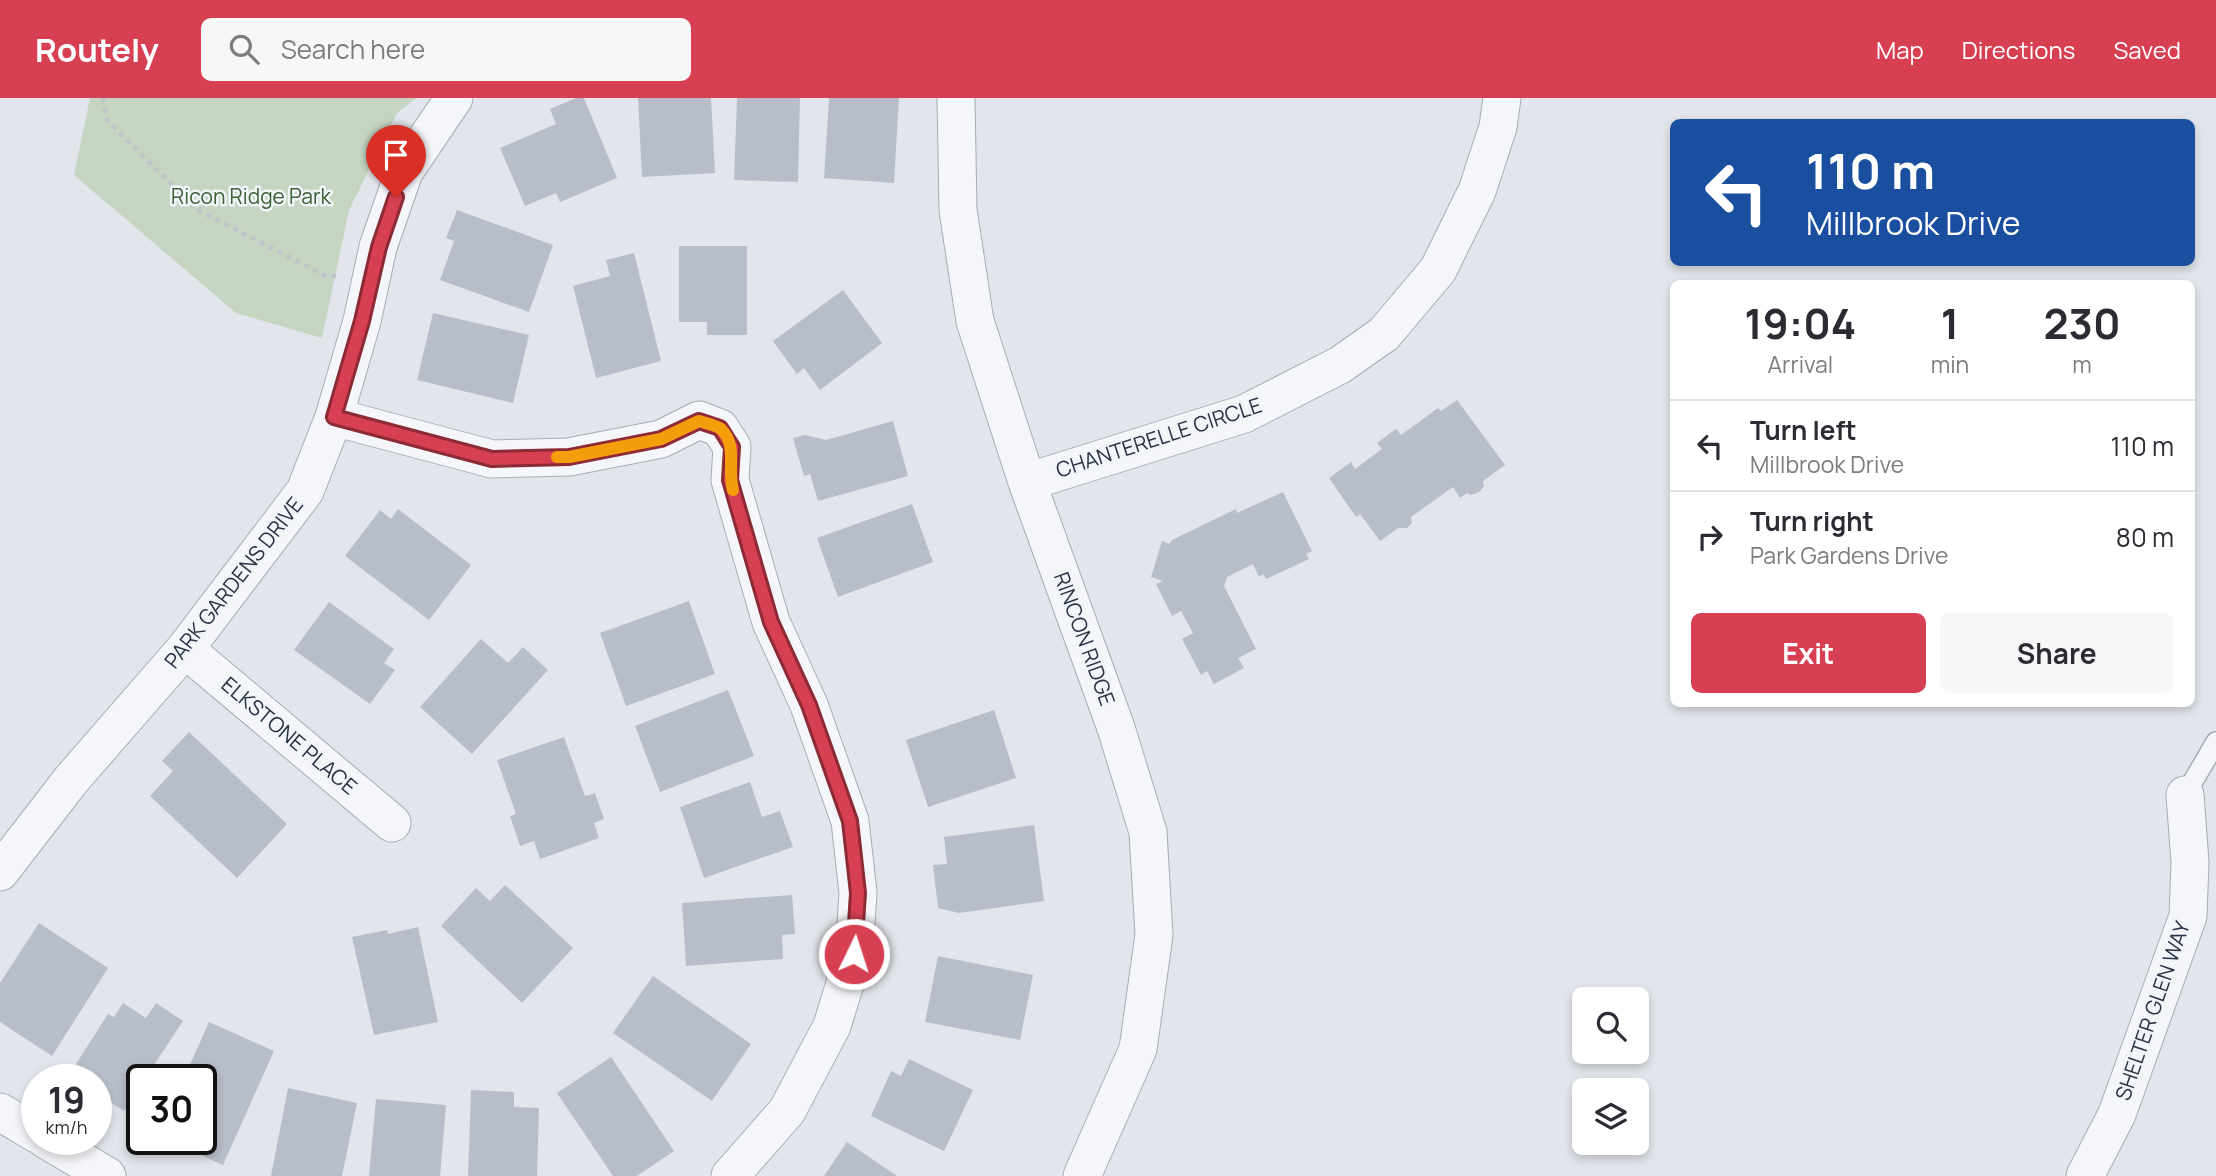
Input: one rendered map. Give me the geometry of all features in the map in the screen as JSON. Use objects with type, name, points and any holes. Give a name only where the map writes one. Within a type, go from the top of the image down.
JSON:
[{"type":"street","name":"PARK GARDENS DRIVE","points":[[0,872],[71,780],[185,649],[305,491],[334,417],[362,321],[379,247],[404,172],[454,98]]},
{"type":"street","name":"RINCON RIDGE","points":[[956,98],[958,210],[975,321],[1027,482],[1116,727],[1149,832],[1154,935],[1138,1049],[1082,1176]]},
{"type":"street","name":"CHANTERELLE CIRCLE","points":[[1027,482],[1244,414],[1340,365],[1384,334],[1438,271],[1477,191],[1498,127],[1502,98]]},
{"type":"street","points":[[334,417],[492,459],[569,457],[661,439],[699,421],[720,428],[732,447],[730,480],[771,622],[809,705],[850,821],[858,893],[854,954],[832,1026],[787,1111],[730,1176]]},
{"type":"street","name":"ELKSTONE PLACE","points":[[185,649],[392,823]]},
{"type":"street","name":"SHELTER GLEN WAY","points":[[2085,1176],[2117,1114],[2188,916],[2190,862],[2185,795]]},
{"type":"street","points":[[0,1112],[21,1124]]},
{"type":"street","points":[[72,1155],[107,1176]]},
{"type":"lane","points":[[2185,795],[2216,743]]},
{"type":"path","points":[[103,98],[107,120],[196,209],[324,275],[370,282]]},
{"type":"green space","name":"Ricon Ridge Park","points":[[90,98],[416,98],[397,113],[349,210],[322,338],[236,313],[74,175]]},
{"type":"building","points":[[576,98],[584,98],[617,178],[560,202],[556,193],[525,206],[500,148],[556,124],[550,109]]},
{"type":"building","points":[[638,98],[711,98],[715,173],[642,177]]},
{"type":"building","points":[[737,98],[800,98],[798,182],[734,180]]},
{"type":"building","points":[[829,98],[899,98],[894,183],[824,178]]},
{"type":"building","points":[[457,210],[553,245],[529,312],[440,280],[454,241],[446,238]]},
{"type":"building","points":[[679,246],[747,246],[747,335],[707,335],[707,322],[679,322]]},
{"type":"building","points":[[634,253],[661,361],[596,378],[573,286],[610,276],[606,260]]},
{"type":"building","points":[[843,290],[882,343],[820,390],[804,368],[797,374],[773,341]]},
{"type":"building","points":[[433,313],[529,335],[513,403],[417,380]]},
{"type":"building","points":[[1457,400],[1505,465],[1483,481],[1484,486],[1479,492],[1471,495],[1467,493],[1460,498],[1453,487],[1411,517],[1412,523],[1407,528],[1398,528],[1380,541],[1360,514],[1356,517],[1329,478],[1351,462],[1355,469],[1382,449],[1377,443],[1396,429],[1401,435],[1438,408],[1441,411]]},
{"type":"building","points":[[893,421],[908,476],[818,501],[810,474],[804,476],[793,438],[805,435],[826,440]]},
{"type":"building","points":[[1283,492],[1312,551],[1306,554],[1309,559],[1266,579],[1263,574],[1259,577],[1253,564],[1227,577],[1224,586],[1256,649],[1238,658],[1244,668],[1214,684],[1207,671],[1201,675],[1182,639],[1193,633],[1181,611],[1172,616],[1156,584],[1163,581],[1151,577],[1162,541],[1169,544],[1172,540],[1236,509],[1237,513]]},
{"type":"building","points":[[912,504],[933,562],[838,597],[817,538]]},
{"type":"building","points":[[398,509],[471,565],[429,620],[345,556],[380,510],[391,519]]},
{"type":"building","points":[[689,601],[715,674],[626,706],[600,633]]},
{"type":"building","points":[[329,602],[394,649],[384,663],[395,670],[370,704],[294,650]]},
{"type":"building","points":[[481,639],[508,663],[523,647],[548,670],[472,754],[420,707]]},
{"type":"building","points":[[728,690],[754,756],[660,792],[635,726]]},
{"type":"building","points":[[994,710],[1016,778],[928,807],[906,740]]},
{"type":"building","points":[[189,732],[287,824],[237,878],[150,796],[173,771],[162,761]]},
{"type":"building","points":[[564,737],[585,796],[595,793],[604,819],[594,823],[599,838],[540,859],[534,841],[520,846],[510,816],[516,814],[497,760]]},
{"type":"building","points":[[750,782],[762,817],[780,811],[793,847],[704,878],[680,807]]},
{"type":"building","points":[[1034,825],[1044,901],[959,913],[938,908],[933,865],[947,864],[944,837]]},
{"type":"building","points":[[505,885],[573,948],[522,1003],[441,926],[476,888],[490,901]]},
{"type":"building","points":[[792,895],[795,934],[782,935],[783,959],[686,966],[682,903]]},
{"type":"building","points":[[39,923],[108,968],[52,1056],[0,1022],[0,983]]},
{"type":"building","points":[[418,927],[438,1022],[374,1035],[352,937],[387,930],[388,934]]},
{"type":"building","points":[[938,956],[1033,975],[1020,1040],[925,1022]]},
{"type":"building","points":[[653,976],[751,1044],[712,1101],[613,1033]]},
{"type":"building","points":[[123,1003],[146,1018],[156,1003],[183,1021],[155,1064],[126,1064],[124,1111],[112,1103],[112,1064],[76,1064],[108,1014],[114,1017]]},
{"type":"building","points":[[209,1022],[274,1051],[223,1165],[201,1155],[217,1155],[217,1064],[190,1064]]},
{"type":"building","points":[[611,1057],[674,1151],[637,1176],[613,1176],[557,1093]]},
{"type":"building","points":[[909,1059],[973,1090],[944,1151],[871,1116],[891,1071],[901,1076]]},
{"type":"building","points":[[288,1088],[357,1103],[342,1176],[271,1176]]},
{"type":"building","points":[[471,1090],[514,1092],[514,1107],[539,1108],[537,1176],[468,1176]]},
{"type":"building","points":[[376,1099],[446,1105],[440,1176],[369,1176]]},
{"type":"building","points":[[847,1142],[897,1176],[824,1176]]},
{"type":"slow traffic","points":[[557,457],[661,439],[699,421],[720,428],[732,447],[730,480],[733,490]]},
{"type":"route","points":[[396,197],[379,247],[362,321],[334,417],[492,459],[569,457],[661,439],[699,421],[720,428],[732,447],[730,480],[771,622],[809,705],[850,821],[858,893],[854,954]]}]
